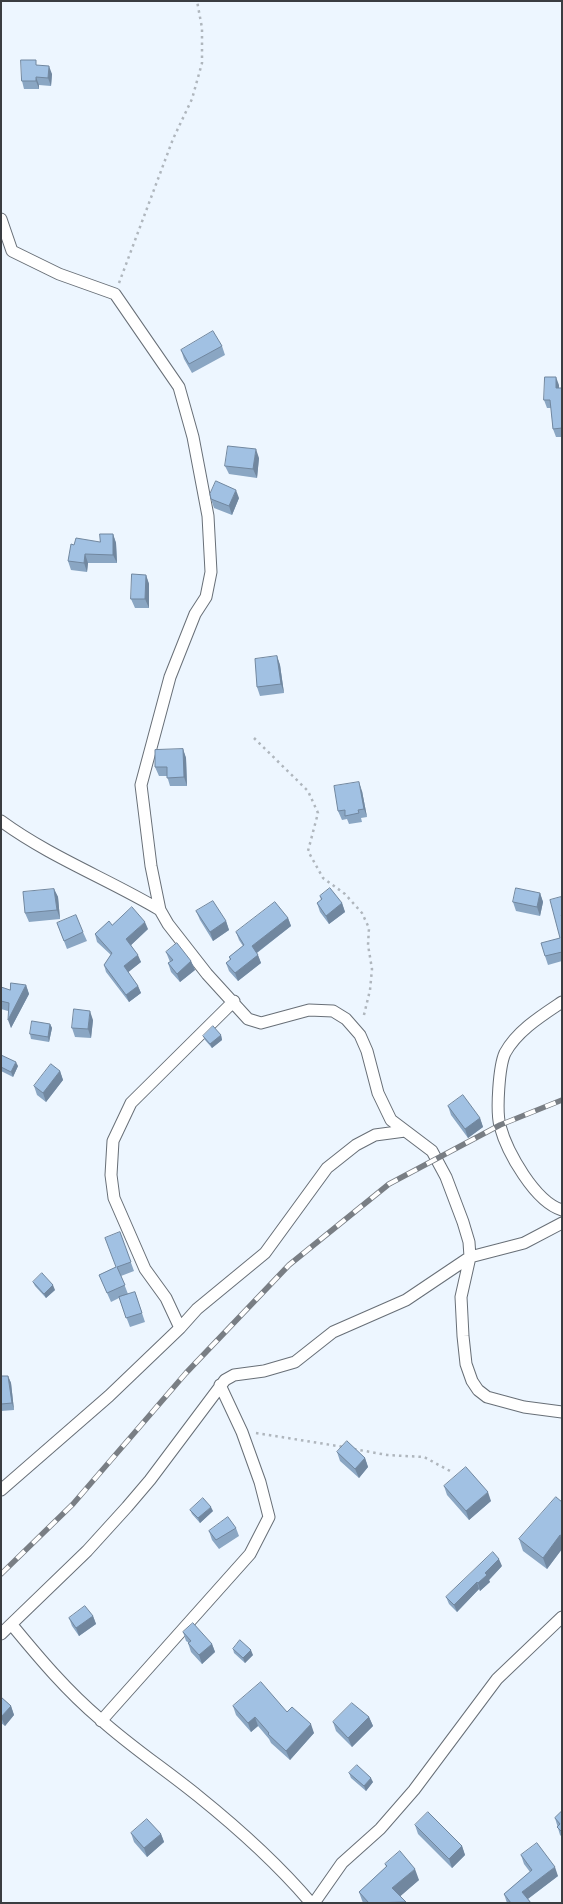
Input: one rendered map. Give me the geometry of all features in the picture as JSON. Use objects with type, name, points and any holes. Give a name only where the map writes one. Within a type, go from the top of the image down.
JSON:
[{"type":"street","points":[[1,219],[12,251],[58,274],[115,294],[179,387],[193,437],[211,546],[211,572],[206,597],[195,614],[170,677],[141,785],[151,866],[160,910],[168,924],[207,974],[234,1001],[248,1019],[261,1023],[308,1010],[333,1011],[346,1019],[360,1035],[367,1051],[378,1093],[391,1120],[432,1151],[446,1177],[468,1242],[470,1257],[461,1297],[462,1336],[466,1364],[475,1385],[488,1397],[524,1407],[562,1412]]},
{"type":"street","points":[[1,821],[50,853],[89,870],[160,910]]},
{"type":"street","points":[[180,1328],[166,1298],[145,1269],[114,1198],[111,1175],[113,1141],[131,1103],[234,1001]]},
{"type":"street","points":[[562,1002],[536,1019],[505,1054],[499,1107],[500,1125],[518,1165],[537,1192],[554,1207],[562,1210]]},
{"type":"street","points":[[1,1490],[109,1396],[180,1328],[197,1309],[269,1249],[327,1168],[356,1145],[375,1135],[405,1132]]},
{"type":"street","points":[[1,1634],[87,1551],[138,1494],[220,1385],[234,1375],[264,1372],[295,1362],[333,1332],[406,1300],[470,1257],[524,1243],[562,1222]]},
{"type":"street","points":[[101,1721],[255,1547],[269,1517],[260,1482],[242,1432],[220,1385]]},
{"type":"street","points":[[12,1625],[58,1681],[101,1721],[199,1796],[283,1870],[312,1903],[342,1863],[380,1829],[414,1790],[497,1679],[562,1617]]},
{"type":"path","points":[[115,294],[173,139],[192,99],[202,63],[202,28],[197,1]]},
{"type":"path","points":[[254,738],[308,791],[318,812],[308,851],[323,878],[345,894],[362,913],[369,928],[368,945],[372,969],[370,990],[360,1035]]},
{"type":"path","points":[[242,1432],[289,1437],[387,1455],[424,1457],[450,1472]]},
{"type":"building","points":[[21,60],[36,60],[36,65],[49,66],[48,78],[36,77],[36,81],[22,81]]},
{"type":"building","points":[[213,331],[222,346],[189,364],[181,350]]},
{"type":"building","points":[[545,377],[556,377],[556,388],[562,388],[562,428],[553,429],[550,400],[544,400]]},
{"type":"building","points":[[228,446],[256,449],[253,469],[225,466]]},
{"type":"building","points":[[216,481],[236,490],[229,506],[211,499],[210,494]]},
{"type":"building","points":[[100,534],[113,534],[113,555],[85,554],[84,563],[68,561],[71,544],[74,545],[76,538],[100,542]]},
{"type":"building","points":[[132,574],[146,575],[145,599],[131,599]]},
{"type":"building","points":[[277,656],[281,684],[257,687],[255,659]]},
{"type":"building","points":[[183,749],[184,777],[167,778],[167,767],[155,767],[155,750]]},
{"type":"building","points":[[359,782],[364,809],[358,810],[359,813],[345,816],[345,810],[338,811],[334,786]]},
{"type":"building","points":[[330,888],[342,903],[326,916],[317,903],[322,899],[320,896]]},
{"type":"building","points":[[516,888],[540,893],[537,907],[513,902]]},
{"type":"building","points":[[54,889],[57,910],[25,913],[23,892]]},
{"type":"building","points":[[561,897],[562,952],[545,956],[541,943],[560,938],[550,900]]},
{"type":"building","points":[[213,901],[226,921],[210,932],[196,911]]},
{"type":"building","points":[[275,902],[288,918],[252,946],[258,955],[235,973],[226,963],[231,959],[229,957],[244,945],[236,932]]},
{"type":"building","points":[[132,907],[145,922],[126,939],[138,955],[124,966],[138,986],[126,995],[104,965],[112,953],[95,934],[109,921],[112,925]]},
{"type":"building","points":[[76,915],[83,932],[64,941],[57,923]]},
{"type":"building","points":[[177,943],[191,961],[177,974],[168,963],[173,960],[166,952]]},
{"type":"building","points":[[11,983],[26,985],[8,1020],[9,1003],[1,1001],[1,987],[10,990]]},
{"type":"building","points":[[74,1009],[90,1011],[88,1029],[72,1028]]},
{"type":"building","points":[[32,1021],[50,1024],[48,1037],[30,1034]]},
{"type":"building","points":[[213,1026],[221,1035],[210,1044],[203,1036]]},
{"type":"building","points":[[1,1055],[16,1062],[11,1072],[1,1067]]},
{"type":"building","points":[[51,1064],[60,1071],[43,1093],[34,1086]]},
{"type":"building","points":[[463,1095],[480,1118],[465,1129],[448,1106]]},
{"type":"building","points":[[120,1232],[131,1262],[117,1267],[125,1285],[107,1293],[99,1275],[116,1267],[105,1238]]},
{"type":"building","points":[[42,1273],[53,1285],[44,1294],[33,1282]]},
{"type":"building","points":[[135,1292],[142,1313],[126,1318],[119,1297]]},
{"type":"building","points":[[1,1376],[8,1376],[12,1403],[1,1404]]},
{"type":"building","points":[[347,1441],[365,1458],[355,1469],[337,1452]]},
{"type":"building","points":[[466,1467],[488,1492],[466,1511],[444,1486]]},
{"type":"building","points":[[556,1497],[562,1502],[562,1536],[560,1535],[543,1558],[519,1539]]},
{"type":"building","points":[[203,1498],[211,1507],[198,1518],[190,1510]]},
{"type":"building","points":[[228,1517],[236,1528],[216,1540],[209,1531]]},
{"type":"building","points":[[493,1552],[499,1559],[485,1573],[487,1575],[477,1582],[454,1605],[446,1597]]},
{"type":"building","points":[[85,1606],[93,1616],[76,1628],[69,1618]]},
{"type":"building","points":[[193,1623],[212,1644],[199,1655],[188,1643],[191,1641],[183,1632]]},
{"type":"building","points":[[240,1640],[251,1650],[243,1658],[233,1649]]},
{"type":"building","points":[[261,1682],[287,1712],[292,1707],[311,1724],[286,1751],[268,1734],[255,1717],[248,1723],[233,1706]]},
{"type":"building","points":[[1,1697],[11,1706],[1,1717]]},
{"type":"building","points":[[352,1703],[369,1717],[348,1738],[333,1722]]},
{"type":"building","points":[[357,1765],[371,1778],[364,1786],[349,1773]]},
{"type":"building","points":[[562,1811],[562,1832],[557,1827],[560,1824],[555,1818]]},
{"type":"building","points":[[428,1812],[462,1846],[449,1859],[415,1825]]},
{"type":"building","points":[[147,1819],[161,1834],[144,1848],[131,1833]]},
{"type":"building","points":[[537,1843],[555,1867],[522,1892],[531,1903],[511,1903],[504,1894],[532,1870],[521,1855]]},
{"type":"building","points":[[400,1851],[415,1869],[392,1888],[406,1902],[369,1903],[359,1892]]},
{"type":"railway","points":[[1,1574],[73,1504],[186,1373],[289,1265],[389,1184],[500,1125],[562,1100]]}]
